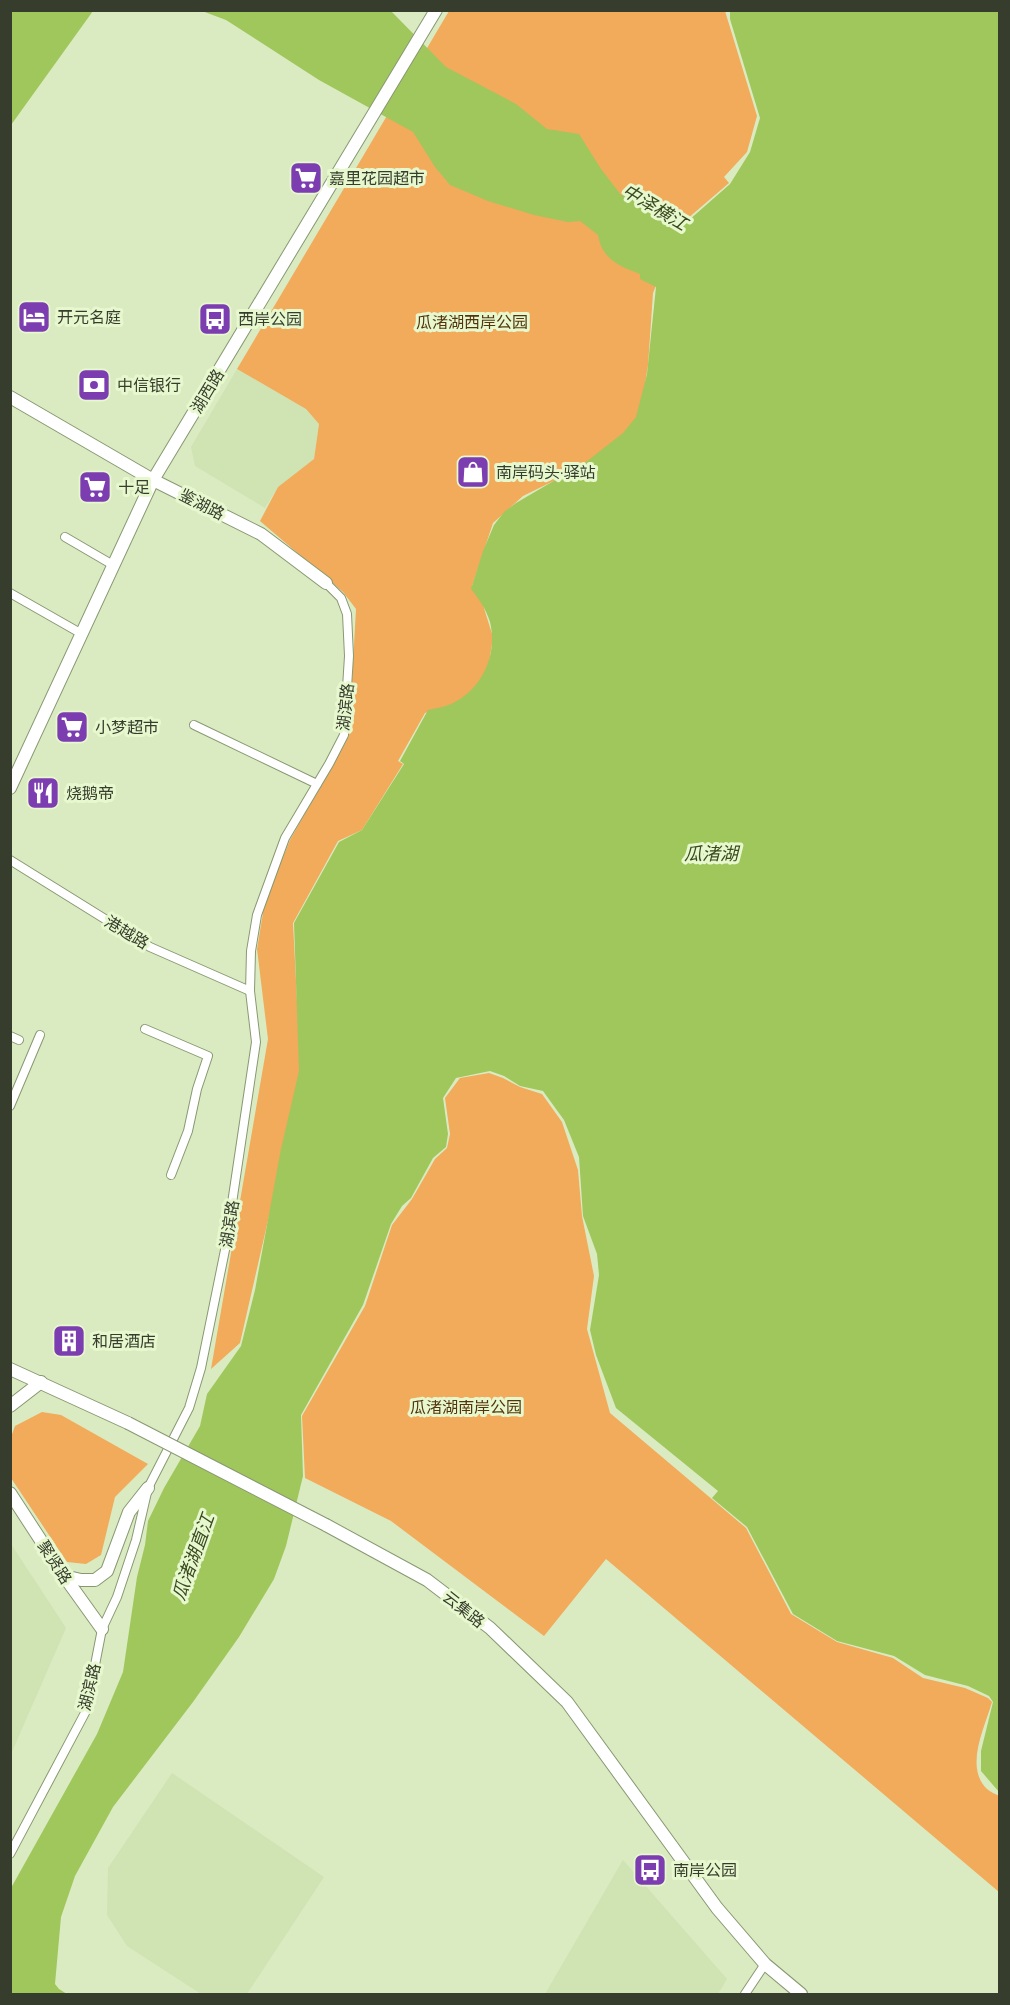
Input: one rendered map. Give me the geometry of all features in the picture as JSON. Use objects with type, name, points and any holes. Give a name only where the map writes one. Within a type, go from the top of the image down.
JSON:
[{"type":"street","name":"湖西路","points":[[10,788],[153,480],[436,10]]},
{"type":"street","name":"鉴湖路","points":[[10,397],[153,480],[261,534],[326,583]]},
{"type":"street","points":[[65,537],[113,565]]},
{"type":"street","name":"湖滨路","points":[[10,1854],[86,1711],[102,1629],[117,1597],[136,1540],[148,1488],[189,1408],[201,1368],[225,1250],[256,1042],[250,991],[251,951],[257,915],[285,838],[344,735],[349,656],[347,614],[341,598],[326,583]]},
{"type":"street","points":[[10,593],[82,634]]},
{"type":"street","points":[[194,725],[317,784]]},
{"type":"street","name":"港越路","points":[[10,860],[150,946],[250,991]]},
{"type":"street","points":[[146,1029],[208,1056],[197,1089],[189,1131],[171,1175]]},
{"type":"street","points":[[10,1106],[40,1035]]},
{"type":"street","name":"云集路","points":[[10,1369],[128,1423],[326,1525],[427,1580],[490,1628],[567,1702],[717,1908],[765,1964],[801,1995]]},
{"type":"street","points":[[10,1406],[41,1382]]},
{"type":"street","points":[[64,1576],[95,1580],[107,1571],[129,1512],[148,1488]]},
{"type":"street","name":"聚贤路","points":[[10,1493],[102,1629]]},
{"type":"street","points":[[746,1995],[765,1964]]},
{"type":"shaded area","points":[[237,369],[306,409],[319,424],[314,459],[278,487],[265,508],[195,466],[191,447]]},
{"type":"shaded area","points":[[10,1544],[66,1628],[11,1754]]},
{"type":"shaded area","points":[[172,1773],[324,1877],[247,1994],[201,1994],[127,1946],[107,1915],[108,1868]]},
{"type":"shaded area","points":[[623,1860],[727,1979],[718,1994],[545,1994]]},
{"type":"green space","name":"瓜渚湖西岸公园","points":[[449,11],[725,11],[757,116],[747,152],[724,177],[729,183],[680,225],[653,293],[648,365],[639,423],[588,464],[523,496],[493,523],[472,586],[483,605],[493,637],[487,676],[461,702],[425,713],[398,761],[403,764],[362,830],[338,841],[293,923],[300,1059],[298,1089],[240,1343],[211,1369],[268,1039],[257,949],[265,901],[290,840],[349,736],[356,609],[343,592],[260,521],[278,487],[314,459],[319,424],[306,409],[237,369]]},
{"type":"green space","name":"瓜渚湖南岸公园","points":[[489,1073],[542,1094],[562,1122],[578,1170],[582,1216],[594,1276],[587,1329],[610,1413],[746,1528],[791,1614],[837,1642],[893,1658],[923,1678],[965,1688],[992,1702],[978,1747],[977,1770],[980,1780],[988,1790],[999,1796],[999,1892],[606,1559],[544,1636],[391,1521],[305,1478],[302,1416],[365,1306],[392,1225],[412,1199],[435,1159],[447,1148],[450,1134],[445,1098],[460,1078]]},
{"type":"green space","points":[[42,1412],[61,1415],[148,1464],[115,1497],[101,1555],[86,1564],[67,1562],[11,1478],[11,1437],[15,1426]]},
{"type":"water","points":[[10,11],[93,11],[11,125]]},
{"type":"water","name":"瓜渚湖","points":[[202,11],[391,11],[446,67],[516,104],[547,129],[579,134],[621,195],[640,195],[680,228],[730,184],[750,152],[760,118],[730,19],[730,11],[999,11],[999,1792],[981,1771],[981,1751],[993,1702],[989,1696],[968,1686],[925,1675],[894,1656],[837,1641],[793,1614],[747,1527],[712,1498],[718,1491],[616,1408],[596,1355],[590,1330],[599,1275],[597,1254],[583,1216],[579,1157],[564,1120],[543,1091],[520,1086],[490,1071],[456,1078],[443,1098],[448,1134],[446,1147],[433,1158],[411,1198],[402,1206],[391,1224],[363,1305],[301,1415],[303,1476],[286,1546],[274,1579],[239,1637],[113,1807],[75,1876],[61,1917],[55,1984],[67,1994],[11,1994],[11,1888],[97,1734],[123,1672],[148,1521],[164,1488],[200,1426],[207,1394],[241,1346],[255,1290],[281,1149],[299,1071],[294,923],[339,842],[362,830],[404,764],[400,761],[428,710],[448,705],[462,698],[479,681],[485,670],[492,647],[490,622],[482,604],[471,589],[494,525],[504,512],[516,503],[586,462],[623,433],[636,417],[647,374],[656,287],[640,279],[640,274],[625,268],[608,256],[603,250],[598,235],[580,221],[568,222],[534,215],[488,201],[450,185],[435,167],[413,132],[319,80],[226,20]]},
{"type":"place","name":"嘉里花园超市","points":[[306,178]]},
{"type":"place","name":"开元名庭","points":[[34,317]]},
{"type":"place","name":"西岸公园","points":[[215,319]]},
{"type":"place","name":"中信银行","points":[[94,385]]},
{"type":"place","name":"南岸码头·驿站","points":[[473,472]]},
{"type":"place","name":"十足","points":[[95,487]]},
{"type":"place","name":"小梦超市","points":[[72,727]]},
{"type":"place","name":"烧鹅帝","points":[[43,793]]},
{"type":"place","name":"和居酒店","points":[[69,1341]]},
{"type":"place","name":"南岸公园","points":[[650,1870]]},
{"type":"water label","name":"中泽横江","points":[[655,207]]},
{"type":"water label","name":"瓜渚湖直江","points":[[193,1557]]}]
